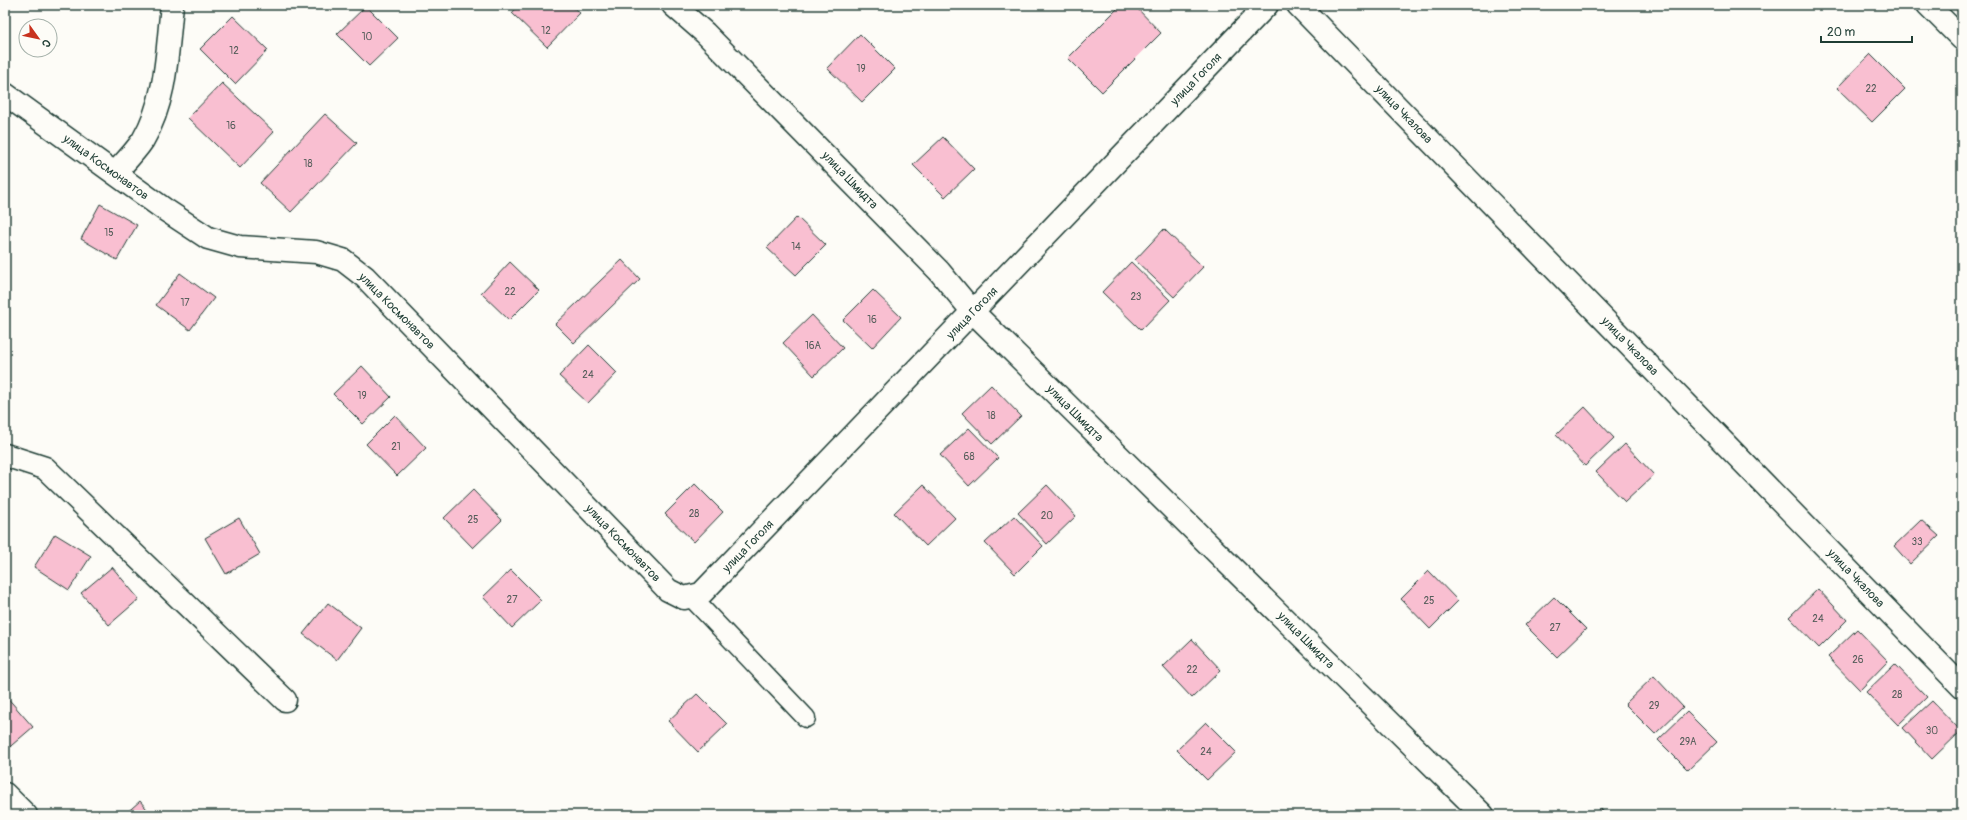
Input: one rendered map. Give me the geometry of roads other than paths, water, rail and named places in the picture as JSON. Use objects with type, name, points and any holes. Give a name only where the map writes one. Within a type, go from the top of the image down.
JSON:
[{"type":"street","points":[[114,173],[142,141],[157,109],[163,82],[172,5]]},
{"type":"street","name":"улица Шмидта","points":[[673,5],[705,33],[934,265],[973,312],[1483,815]]},
{"type":"street","name":"улица Гоголя","points":[[691,597],[701,594],[1267,5]]},
{"type":"street","name":"улица Чкалова","points":[[1298,5],[1962,687]]},
{"type":"street","points":[[1928,5],[1962,39]]},
{"type":"street","name":"улица Космонавтов","points":[[5,94],[164,209],[208,238],[240,247],[316,252],[343,260],[365,277],[668,590],[684,598],[691,597]]},
{"type":"street","points":[[5,455],[45,468],[285,700]]},
{"type":"street","points":[[5,794],[26,815]]},
{"type":"lane","points":[[691,597],[806,718]]}]
